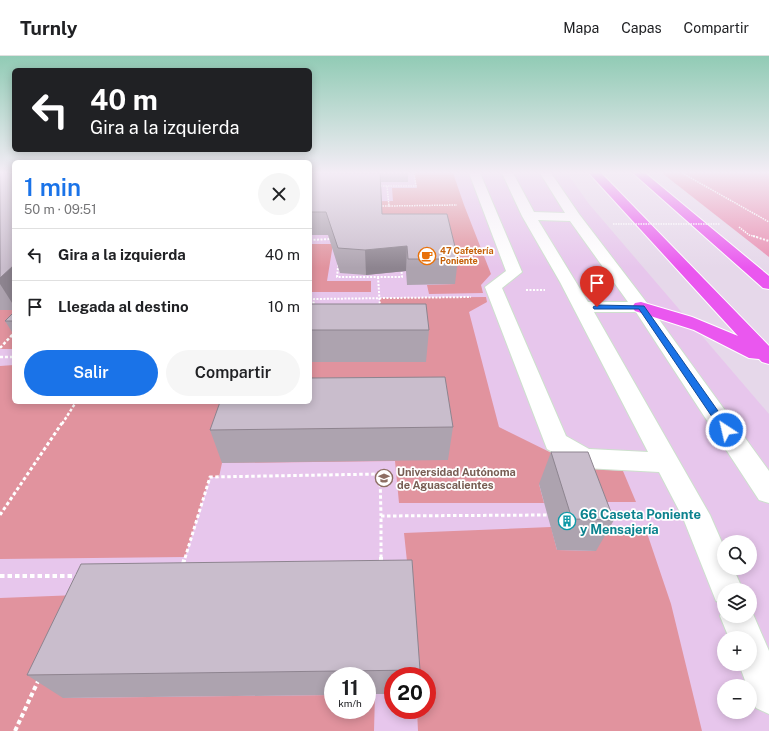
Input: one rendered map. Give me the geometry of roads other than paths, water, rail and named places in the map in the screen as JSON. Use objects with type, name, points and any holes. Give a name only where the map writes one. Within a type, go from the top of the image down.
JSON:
[{"type":"main road","points":[[624,204],[769,358]]},
{"type":"main road","points":[[675,204],[769,284]]},
{"type":"main road","points":[[641,307],[684,319],[726,338],[769,363]]},
{"type":"lane","points":[[487,204],[514,272],[493,287],[556,442],[585,458],[618,461],[666,462]]},
{"type":"lane","points":[[523,204],[696,515],[724,583]]},
{"type":"lane","points":[[566,204],[641,307],[769,492]]},
{"type":"lane","points":[[529,216],[574,217]]},
{"type":"lane","points":[[582,308],[641,307]]},
{"type":"lane","points":[[757,665],[769,695]]},
{"type":"place","name":"47 Cafetería Poniente","points":[[427,256]]},
{"type":"place","name":"Universidad Autónoma de Aguascalientes","points":[[384,478]]},
{"type":"place","name":"66 Caseta Poniente y Mensajería","points":[[567,521]]}]
